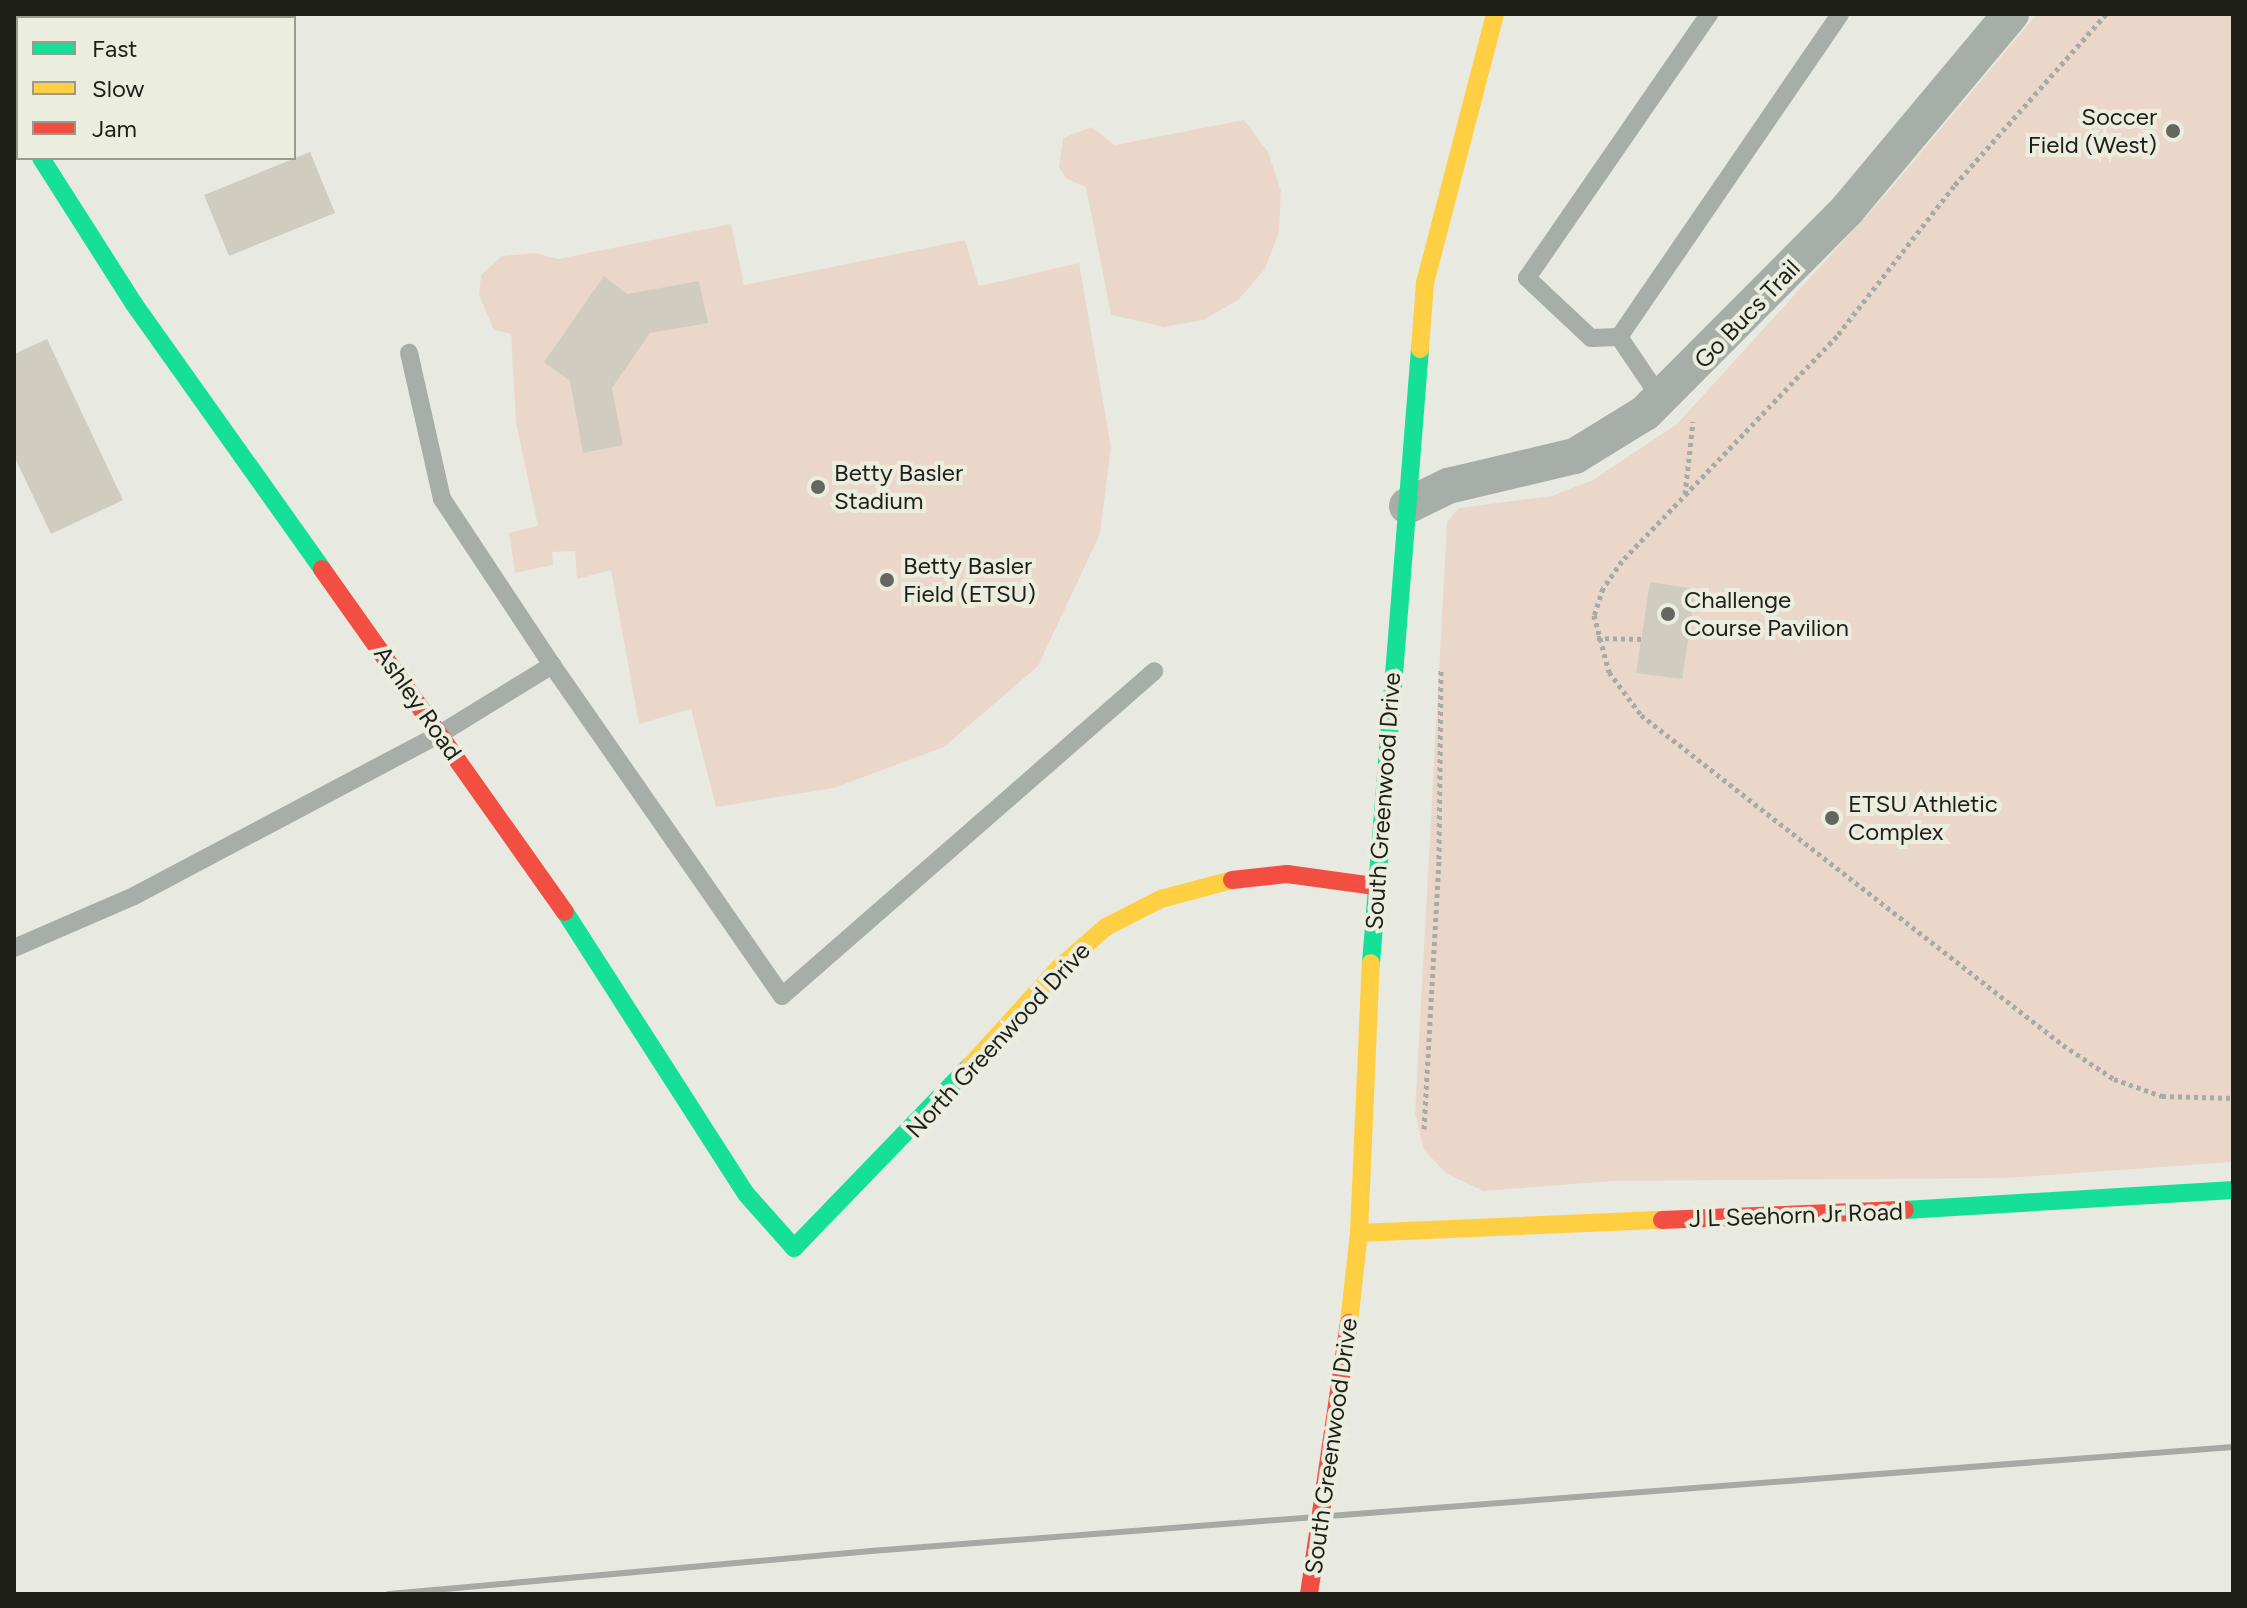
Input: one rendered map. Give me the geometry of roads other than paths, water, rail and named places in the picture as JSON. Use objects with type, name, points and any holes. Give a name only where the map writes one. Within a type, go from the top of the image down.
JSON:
[{"type":"street","name":"South Greenwood Drive","points":[[1309,1594],[1341,1402],[1359,1233],[1375,886],[1425,283],[1495,14]]},
{"type":"street","name":"Go Bucs Trail","points":[[1407,506],[1448,486],[1575,456],[1661,399],[1847,210],[2011,14]]},
{"type":"street","name":"Ashley Road","points":[[42,160],[134,304],[563,909],[747,1195],[794,1248]]},
{"type":"street","name":"North Greenwood Drive","points":[[794,1248],[893,1151],[1057,970],[1106,927],[1161,899],[1219,881],[1287,874],[1375,886]]},
{"type":"street","name":"J L Seehorn Jr Road","points":[[1359,1233],[2055,1204],[2233,1190]]},
{"type":"lane","points":[[1619,337],[1591,338],[1527,278],[1709,14]]},
{"type":"lane","points":[[1619,337],[1840,14]]},
{"type":"lane","points":[[1619,337],[1661,399]]},
{"type":"lane","points":[[409,353],[442,499],[552,665],[782,996],[1154,671]]},
{"type":"lane","points":[[14,948],[134,896],[440,734],[552,665]]},
{"type":"railway","points":[[389,1594],[871,1551],[2233,1447]]},
{"type":"place","name":"Soccer Field (West)","points":[[2173,131]]},
{"type":"place","name":"Betty Basler Stadium","points":[[818,487]]},
{"type":"place","name":"Betty Basler Field (ETSU)","points":[[887,580]]},
{"type":"place","name":"Challenge Course Pavilion","points":[[1668,614]]},
{"type":"place","name":"ETSU Athletic Complex","points":[[1832,818]]}]
